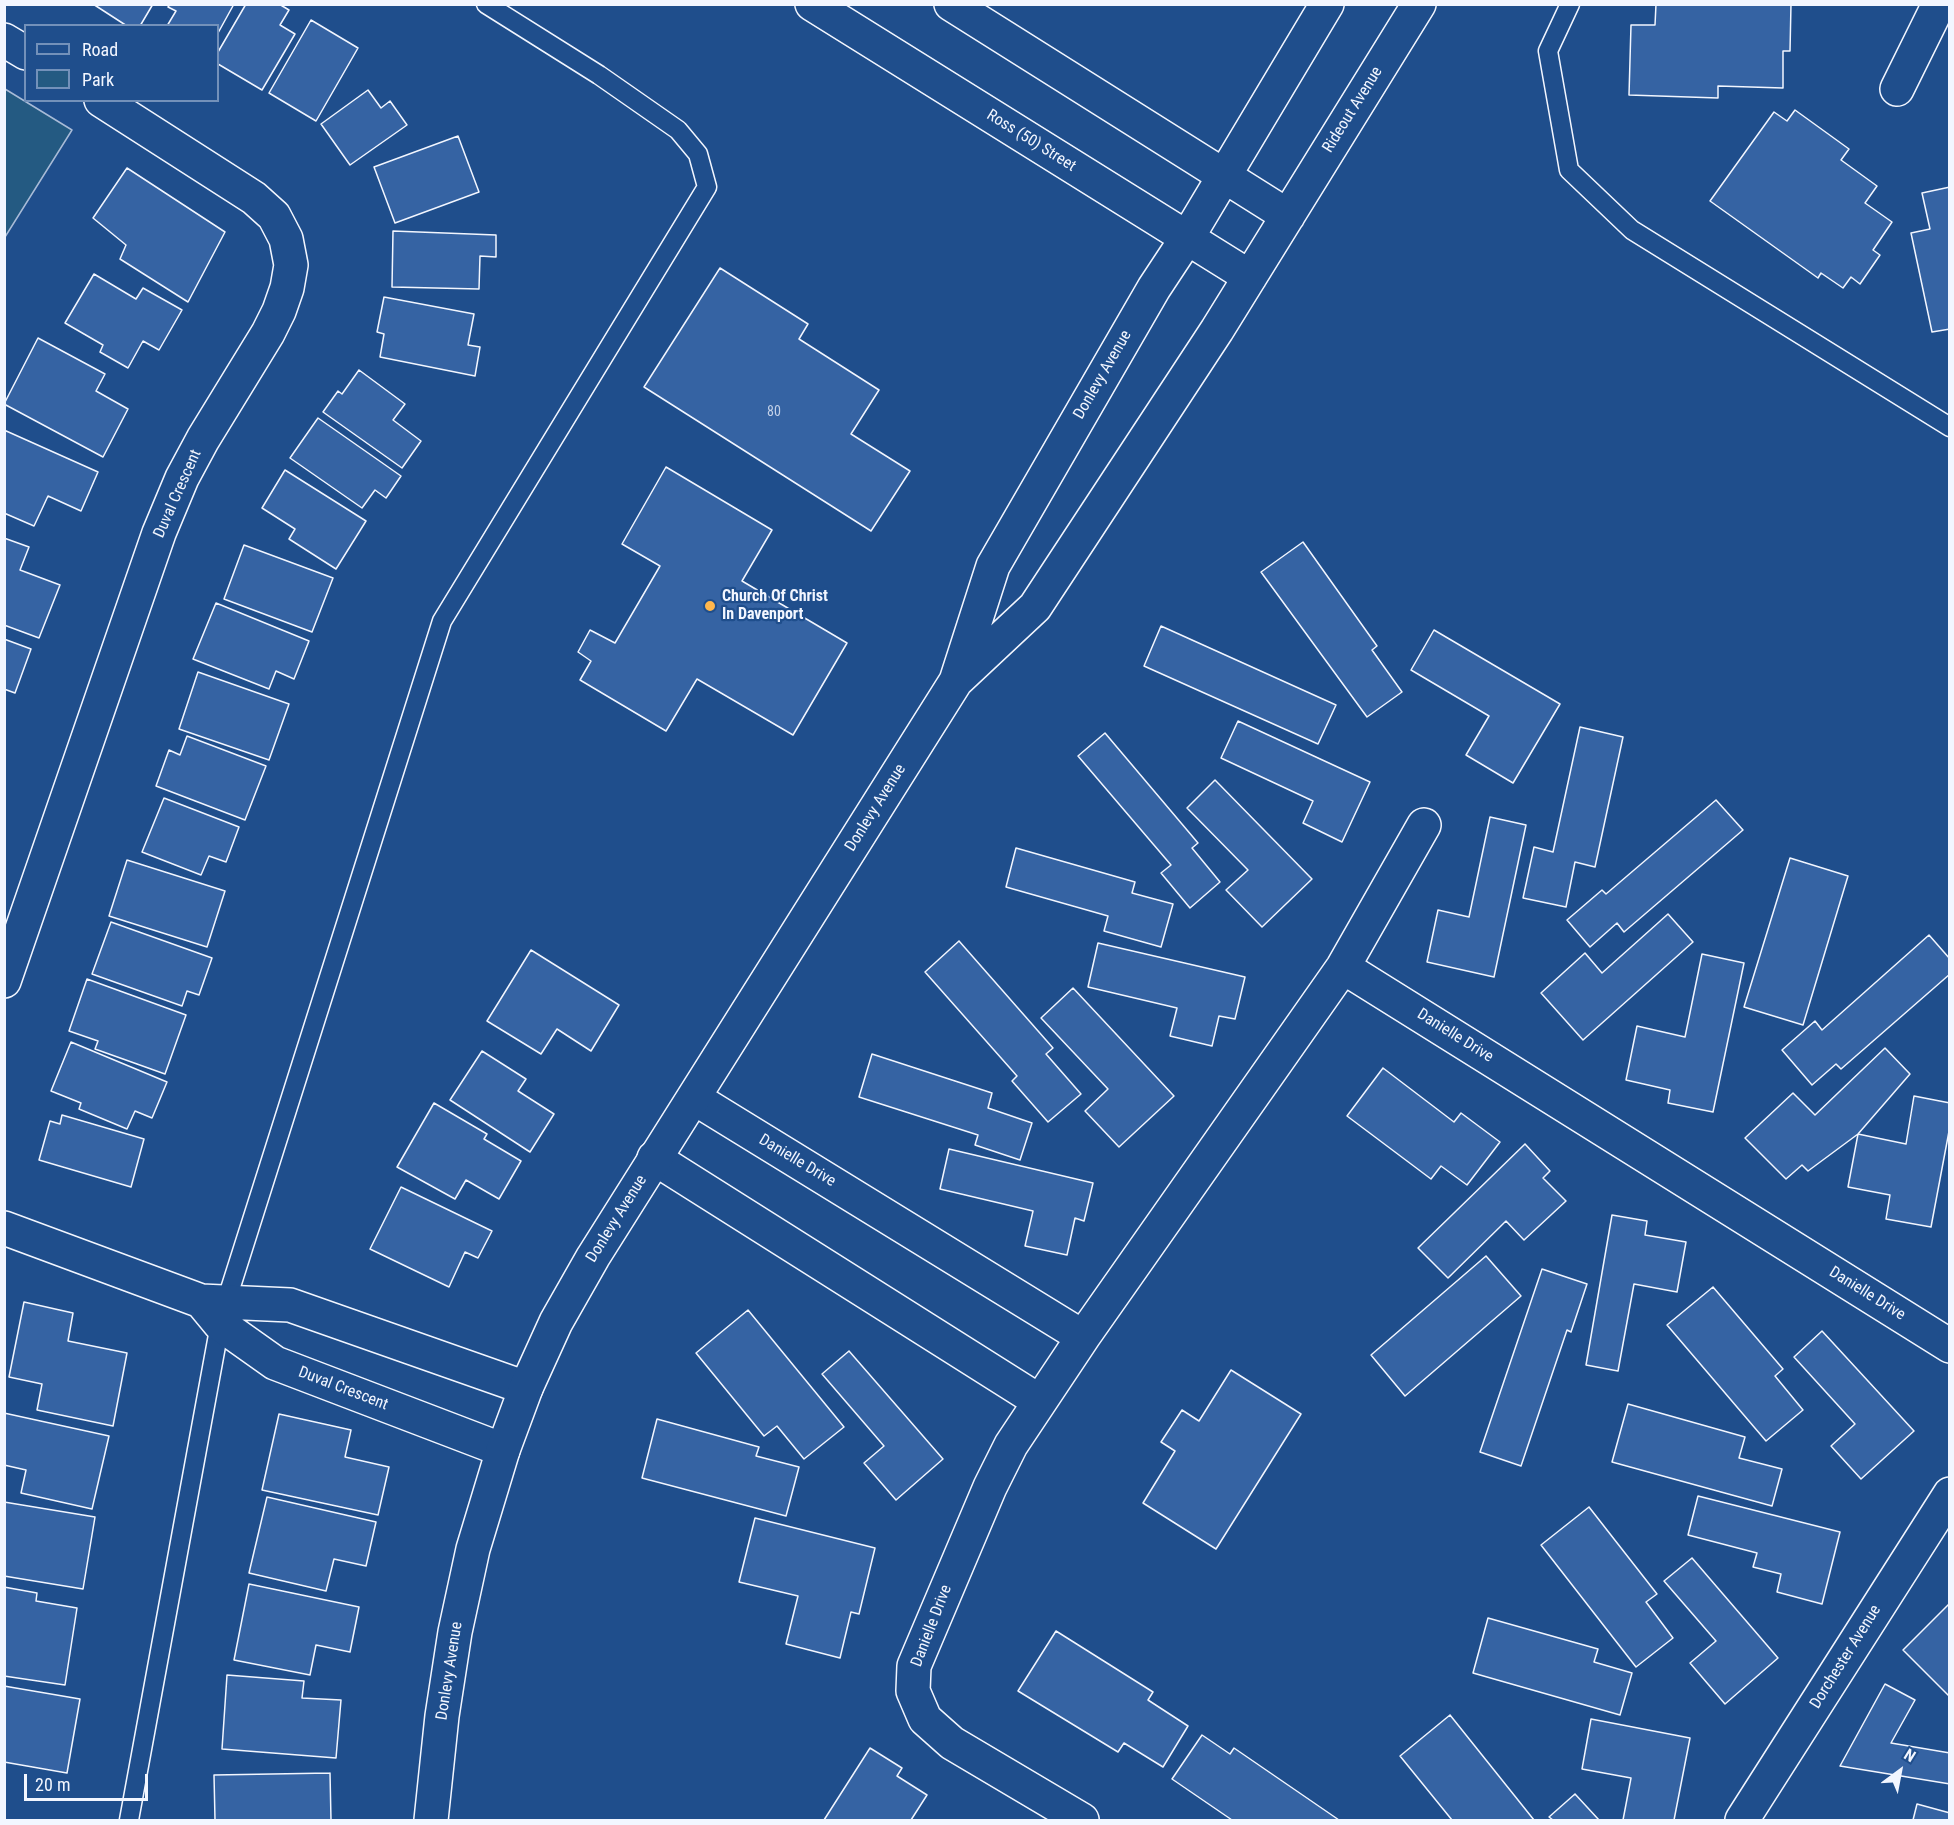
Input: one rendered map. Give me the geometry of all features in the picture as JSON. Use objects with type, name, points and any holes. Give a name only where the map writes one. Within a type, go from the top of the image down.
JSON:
[{"type":"street","name":"Ross (50) Street","points":[[812,4],[1250,277]]},
{"type":"street","points":[[951,4],[1288,216]]},
{"type":"street","points":[[1225,175],[1328,4]]},
{"type":"street","name":"Rideout Avenue","points":[[1288,216],[1419,4]]},
{"type":"street","points":[[1897,89],[1939,4]]},
{"type":"street","points":[[4,39],[24,52]]},
{"type":"street","name":"Duval Crescent","points":[[4,981],[159,533],[182,478],[202,439],[268,333],[282,303],[291,265],[286,239],[274,216],[254,198],[104,102]]},
{"type":"street","name":"Donlevy Avenue","points":[[431,1821],[442,1716],[455,1632],[473,1549],[503,1450],[526,1388],[556,1322],[592,1257],[956,681],[993,566],[1154,288],[1225,175]]},
{"type":"street","name":"Donlevy Avenue","points":[[956,681],[1035,607],[1288,216]]},
{"type":"street","points":[[1343,967],[1424,825]]},
{"type":"street","name":"Danielle Drive","points":[[1082,1821],[952,1743],[925,1719],[913,1691],[914,1666],[990,1487],[1011,1445],[1083,1337],[1343,967],[1950,1346]]},
{"type":"street","name":"Danielle Drive","points":[[694,1098],[1083,1337]]},
{"type":"street","points":[[654,1158],[1039,1401]]},
{"type":"street","name":"Duval Crescent","points":[[4,1228],[216,1309],[275,1363],[503,1450]]},
{"type":"street","name":"Duval Crescent","points":[[216,1309],[290,1305],[526,1388]]},
{"type":"street","name":"Dorchester Avenue","points":[[1742,1821],[1950,1494]]},
{"type":"lane","points":[[129,1821],[216,1309],[442,621],[708,186],[698,154],[678,130],[599,75],[486,4]]},
{"type":"lane","points":[[1570,4],[1548,51],[1569,170],[1632,230],[1950,427]]},
{"type":"green space","points":[[5,89],[72,130],[5,237]]},
{"type":"building","points":[[93,4],[153,4],[141,24],[124,24]]},
{"type":"building","points":[[170,4],[234,4],[219,31],[219,24],[168,24],[176,11],[168,7]]},
{"type":"building","points":[[246,4],[279,4],[289,10],[280,25],[295,34],[262,90],[219,65],[219,50]]},
{"type":"building","points":[[1656,4],[1791,4],[1790,51],[1783,51],[1783,88],[1718,86],[1718,98],[1629,95],[1631,25],[1655,25]]},
{"type":"building","points":[[311,20],[358,48],[316,121],[269,93]]},
{"type":"building","points":[[368,90],[381,108],[390,101],[407,125],[350,165],[321,124]]},
{"type":"building","points":[[1795,110],[1849,149],[1841,160],[1877,186],[1865,203],[1892,222],[1873,250],[1880,255],[1860,284],[1851,277],[1843,288],[1821,273],[1818,278],[1710,201],[1774,112],[1787,121]]},
{"type":"building","points":[[458,136],[479,192],[395,223],[374,167]]},
{"type":"building","points":[[127,168],[225,232],[188,302],[120,259],[126,245],[93,218]]},
{"type":"building","points":[[1950,187],[1950,329],[1932,332],[1911,233],[1930,229],[1922,193]]},
{"type":"building","points":[[393,231],[496,235],[496,257],[480,256],[479,289],[392,287]]},
{"type":"building","points":[[720,268],[808,324],[799,339],[879,390],[851,434],[910,471],[871,531],[644,387]]},
{"type":"building","points":[[94,274],[136,299],[143,288],[182,310],[159,350],[143,341],[128,368],[100,352],[103,345],[65,323]]},
{"type":"building","points":[[384,297],[474,314],[468,345],[480,347],[475,376],[380,357],[384,334],[377,332]]},
{"type":"building","points":[[38,338],[105,374],[96,391],[128,409],[103,457],[4,404]]},
{"type":"building","points":[[359,370],[405,404],[393,420],[421,441],[402,468],[323,412],[338,391],[342,394]]},
{"type":"building","points":[[318,418],[401,476],[386,498],[375,490],[362,508],[290,458]]},
{"type":"building","points":[[4,430],[98,472],[81,511],[48,496],[34,526],[4,513]]},
{"type":"building","name":"Church Of Christ In Davenport","points":[[666,467],[772,530],[742,581],[847,643],[793,735],[697,679],[666,731],[580,680],[591,661],[578,652],[590,630],[615,643],[660,566],[622,544]]},
{"type":"building","points":[[285,470],[366,521],[336,569],[289,539],[295,529],[262,508]]},
{"type":"building","points":[[4,538],[29,547],[20,570],[60,585],[39,638],[4,625]]},
{"type":"building","points":[[1303,542],[1377,646],[1372,650],[1402,692],[1367,717],[1261,572]]},
{"type":"building","points":[[244,545],[333,578],[312,632],[224,599]]},
{"type":"building","points":[[216,603],[309,641],[294,679],[276,671],[269,689],[193,659]]},
{"type":"building","points":[[1161,626],[1336,705],[1318,744],[1144,666]]},
{"type":"building","points":[[1434,630],[1560,704],[1513,783],[1466,755],[1489,716],[1411,670]]},
{"type":"building","points":[[4,639],[31,649],[15,693],[4,689]]},
{"type":"building","points":[[198,672],[289,704],[269,760],[179,729]]},
{"type":"building","points":[[1238,721],[1370,782],[1342,842],[1303,823],[1313,801],[1221,758]]},
{"type":"building","points":[[1580,727],[1623,737],[1595,867],[1575,862],[1566,907],[1523,898],[1534,847],[1553,852]]},
{"type":"building","points":[[1105,733],[1198,843],[1192,848],[1220,882],[1190,908],[1161,873],[1171,865],[1078,756]]},
{"type":"building","points":[[187,736],[266,766],[245,820],[156,786],[169,750],[180,755]]},
{"type":"building","points":[[1215,780],[1312,879],[1262,927],[1226,890],[1248,870],[1187,808]]},
{"type":"building","points":[[164,798],[239,827],[226,862],[209,856],[201,875],[142,852]]},
{"type":"building","points":[[1716,800],[1743,830],[1624,932],[1617,923],[1590,947],[1567,920],[1602,890],[1606,894]]},
{"type":"building","points":[[1490,817],[1526,825],[1494,977],[1427,962],[1438,910],[1469,917]]},
{"type":"building","points":[[1016,848],[1135,882],[1132,893],[1173,904],[1161,947],[1104,931],[1108,916],[1006,887]]},
{"type":"building","points":[[1790,858],[1848,876],[1803,1025],[1744,1007]]},
{"type":"building","points":[[127,860],[225,891],[207,947],[109,916]]},
{"type":"building","points":[[1668,914],[1693,942],[1583,1040],[1541,993],[1585,953],[1602,973]]},
{"type":"building","points":[[111,922],[212,958],[199,995],[187,991],[182,1006],[92,974]]},
{"type":"building","points":[[1929,935],[1950,959],[1950,974],[1841,1069],[1836,1064],[1812,1085],[1782,1050],[1815,1021],[1822,1030]]},
{"type":"building","points":[[959,941],[1053,1048],[1046,1054],[1081,1094],[1048,1122],[1012,1081],[1017,1076],[925,972]]},
{"type":"building","points":[[1098,943],[1245,977],[1235,1019],[1219,1016],[1212,1046],[1170,1036],[1177,1008],[1088,987]]},
{"type":"building","points":[[531,950],[619,1005],[591,1051],[557,1029],[541,1054],[487,1021]]},
{"type":"building","points":[[1702,954],[1744,963],[1713,1112],[1668,1103],[1670,1090],[1626,1080],[1637,1026],[1685,1037]]},
{"type":"building","points":[[87,979],[186,1015],[165,1074],[95,1049],[98,1041],[69,1031]]},
{"type":"building","points":[[1073,988],[1174,1096],[1119,1147],[1085,1111],[1108,1089],[1041,1018]]},
{"type":"building","points":[[71,1042],[167,1082],[152,1118],[135,1111],[127,1129],[79,1109],[81,1103],[51,1091]]},
{"type":"building","points":[[1885,1048],[1910,1074],[1858,1134],[1808,1171],[1802,1165],[1786,1179],[1745,1138],[1793,1093],[1815,1115]]},
{"type":"building","points":[[482,1051],[526,1079],[518,1091],[554,1114],[530,1152],[450,1100]]},
{"type":"building","points":[[872,1054],[992,1093],[988,1108],[1032,1123],[1020,1160],[975,1145],[978,1135],[859,1097]]},
{"type":"building","points":[[1383,1068],[1454,1122],[1461,1113],[1500,1142],[1467,1185],[1441,1166],[1431,1179],[1347,1116]]},
{"type":"building","points":[[1914,1096],[1950,1103],[1950,1126],[1931,1227],[1886,1219],[1890,1195],[1848,1187],[1858,1134],[1906,1144]]},
{"type":"building","points":[[434,1103],[487,1134],[484,1139],[521,1161],[499,1199],[466,1180],[455,1199],[397,1167]]},
{"type":"building","points":[[62,1115],[144,1139],[131,1187],[39,1160],[50,1121],[60,1124]]},
{"type":"building","points":[[1525,1144],[1550,1171],[1543,1178],[1566,1201],[1524,1240],[1506,1221],[1448,1278],[1418,1248]]},
{"type":"building","points":[[949,1149],[1093,1183],[1084,1221],[1075,1218],[1067,1255],[1025,1246],[1033,1211],[940,1189]]},
{"type":"building","points":[[401,1187],[492,1231],[478,1258],[465,1252],[449,1287],[370,1249]]},
{"type":"building","points":[[1612,1215],[1647,1221],[1645,1235],[1686,1242],[1677,1292],[1634,1284],[1618,1371],[1586,1365]]},
{"type":"building","points":[[1486,1256],[1521,1296],[1405,1396],[1371,1355]]},
{"type":"building","points":[[1542,1269],[1587,1284],[1571,1332],[1567,1330],[1521,1466],[1480,1452]]},
{"type":"building","points":[[1713,1287],[1783,1369],[1775,1376],[1803,1410],[1766,1441],[1667,1325]]},
{"type":"building","points":[[24,1302],[73,1313],[68,1341],[127,1353],[113,1426],[37,1410],[42,1384],[9,1377]]},
{"type":"building","points":[[748,1310],[844,1427],[804,1459],[777,1426],[764,1436],[696,1353]]},
{"type":"building","points":[[1822,1331],[1914,1431],[1861,1479],[1831,1446],[1855,1424],[1794,1357]]},
{"type":"building","points":[[849,1351],[943,1459],[896,1500],[864,1463],[884,1446],[822,1374]]},
{"type":"building","points":[[1231,1370],[1301,1414],[1216,1549],[1143,1503],[1175,1451],[1161,1442],[1182,1410],[1199,1421]]},
{"type":"building","points":[[1628,1404],[1745,1437],[1739,1458],[1782,1469],[1772,1506],[1612,1462]]},
{"type":"building","points":[[4,1413],[109,1436],[92,1509],[21,1493],[26,1470],[4,1465]]},
{"type":"building","points":[[279,1414],[351,1430],[345,1457],[389,1467],[378,1515],[262,1490]]},
{"type":"building","points":[[657,1419],[759,1447],[756,1456],[799,1467],[786,1516],[642,1478]]},
{"type":"building","points":[[1698,1496],[1840,1532],[1822,1604],[1777,1592],[1781,1574],[1753,1567],[1757,1553],[1688,1535]]},
{"type":"building","points":[[267,1497],[376,1522],[366,1566],[334,1559],[326,1591],[249,1573]]},
{"type":"building","points":[[4,1502],[95,1517],[83,1589],[4,1576]]},
{"type":"building","points":[[1589,1507],[1657,1594],[1646,1602],[1673,1638],[1636,1667],[1541,1545]]},
{"type":"building","points":[[755,1518],[875,1548],[859,1614],[851,1612],[840,1658],[786,1644],[798,1596],[739,1582]]},
{"type":"building","points":[[1692,1558],[1778,1658],[1725,1704],[1690,1663],[1716,1641],[1664,1581]]},
{"type":"building","points":[[249,1584],[359,1607],[350,1652],[316,1645],[310,1675],[234,1660]]},
{"type":"building","points":[[4,1587],[37,1593],[36,1601],[77,1608],[65,1685],[4,1676]]},
{"type":"building","points":[[1950,1603],[1950,1697],[1903,1650]]},
{"type":"building","points":[[1488,1618],[1598,1649],[1594,1662],[1632,1673],[1620,1715],[1473,1673]]},
{"type":"building","points":[[1056,1631],[1153,1692],[1148,1700],[1188,1726],[1163,1767],[1124,1743],[1118,1752],[1018,1691]]},
{"type":"building","points":[[227,1675],[304,1681],[302,1698],[341,1700],[336,1758],[222,1749]]},
{"type":"building","points":[[1885,1684],[1915,1700],[1891,1743],[1950,1753],[1950,1784],[1840,1766]]},
{"type":"building","points":[[4,1686],[80,1699],[67,1773],[4,1762]]},
{"type":"building","points":[[1450,1715],[1534,1820],[1452,1820],[1400,1756]]},
{"type":"building","points":[[1591,1719],[1690,1738],[1674,1820],[1623,1820],[1631,1778],[1582,1769]]},
{"type":"building","points":[[1202,1735],[1230,1754],[1234,1748],[1339,1820],[1232,1820],[1172,1779]]},
{"type":"building","points":[[870,1748],[902,1768],[897,1776],[927,1795],[911,1820],[824,1820]]},
{"type":"building","points":[[330,1773],[331,1820],[215,1820],[214,1775]]},
{"type":"building","points":[[1575,1794],[1599,1820],[1553,1820],[1549,1817]]},
{"type":"building","points":[[1917,1804],[1950,1813],[1950,1820],[1913,1820]]},
{"type":"place","name":"Church Of Christ In Davenport","points":[[710,606]]}]
